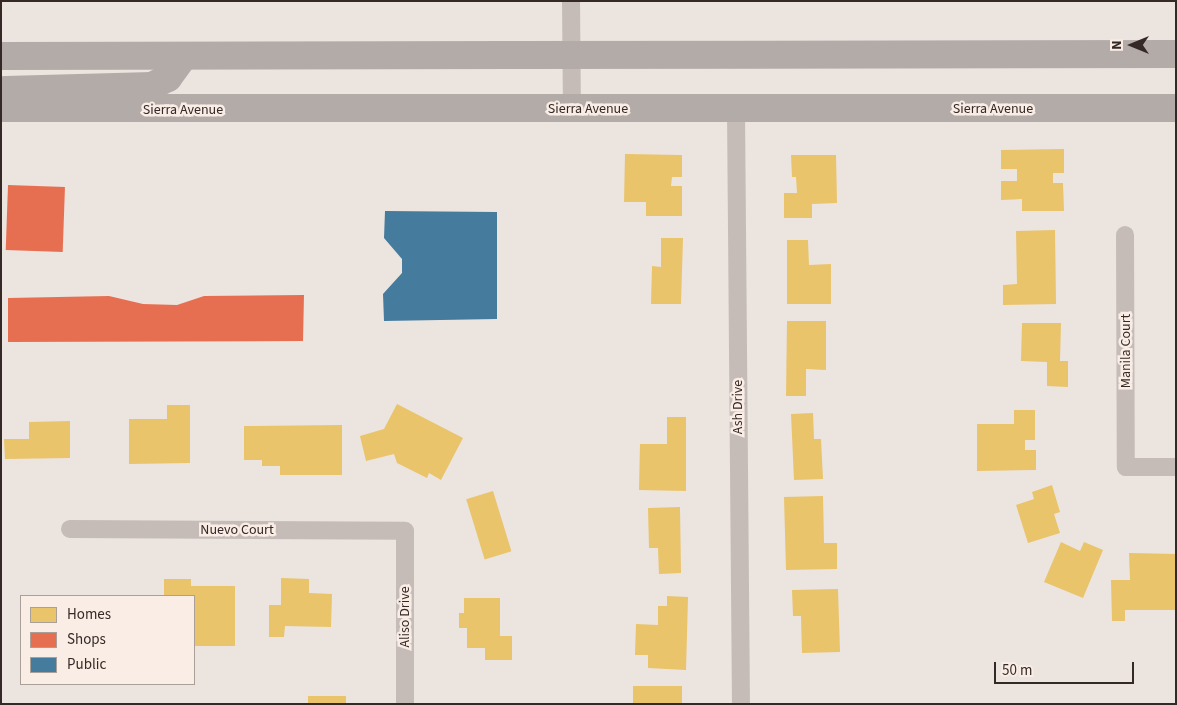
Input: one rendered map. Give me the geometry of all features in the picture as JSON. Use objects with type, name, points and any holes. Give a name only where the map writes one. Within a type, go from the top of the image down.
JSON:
[{"type":"main road","points":[[1,56],[1176,54]]},
{"type":"main road","points":[[1,94],[6,90],[40,88],[152,86],[168,78],[184,56]]},
{"type":"main road","name":"Sierra Avenue","points":[[1,108],[736,110],[1176,108]]},
{"type":"street","points":[[571,1],[572,109]]},
{"type":"street","name":"Ash Drive","points":[[736,110],[741,704]]},
{"type":"street","name":"Manila Court","points":[[1125,234],[1126,467],[1176,467]]},
{"type":"street","name":"Nuevo Court","points":[[70,529],[405,531]]},
{"type":"street","name":"Aliso Drive","points":[[405,531],[405,704]]},
{"type":"building: Homes","points":[[1064,149],[1064,173],[1053,173],[1053,183],[1063,183],[1064,211],[1022,211],[1022,199],[1001,200],[1001,181],[1017,181],[1017,169],[1001,169],[1001,150]]},
{"type":"building: Homes","points":[[625,154],[682,155],[682,177],[672,177],[671,186],[682,186],[682,216],[646,216],[646,202],[624,202]]},
{"type":"building: Homes","points":[[791,155],[836,155],[837,203],[812,204],[812,218],[784,218],[784,193],[797,193],[796,177],[792,177]]},
{"type":"building: Homes","points":[[1055,230],[1056,304],[1003,305],[1003,285],[1017,284],[1016,231]]},
{"type":"building: Homes","points":[[661,238],[683,238],[681,304],[651,304],[652,266],[661,267]]},
{"type":"building: Homes","points":[[787,240],[808,240],[809,265],[831,264],[831,304],[787,304]]},
{"type":"building: Homes","points":[[787,321],[826,321],[826,370],[806,369],[806,396],[786,396]]},
{"type":"building: Homes","points":[[1022,323],[1061,323],[1060,361],[1068,361],[1068,387],[1047,386],[1047,362],[1021,361]]},
{"type":"building: Homes","points":[[397,404],[463,438],[441,480],[429,473],[427,478],[397,463],[394,454],[366,461],[360,436],[384,429]]},
{"type":"building: Homes","points":[[167,405],[190,405],[190,463],[129,464],[129,419],[167,419]]},
{"type":"building: Homes","points":[[1014,410],[1035,410],[1035,440],[1025,440],[1025,450],[1036,450],[1036,470],[977,471],[977,424],[1014,424]]},
{"type":"building: Homes","points":[[813,413],[814,439],[821,439],[823,479],[794,480],[791,414]]},
{"type":"building: Homes","points":[[667,417],[686,417],[686,491],[639,490],[640,444],[667,444]]},
{"type":"building: Homes","points":[[70,421],[70,458],[5,459],[4,439],[29,439],[29,422]]},
{"type":"building: Homes","points":[[342,425],[342,475],[280,475],[280,466],[262,466],[262,460],[244,460],[244,426]]},
{"type":"building: Homes","points":[[1052,485],[1060,512],[1054,514],[1060,533],[1028,543],[1016,505],[1034,499],[1032,492]]},
{"type":"building: Homes","points":[[493,491],[511,551],[485,559],[466,499]]},
{"type":"building: Homes","points":[[823,496],[824,543],[837,543],[837,569],[786,570],[784,497]]},
{"type":"building: Homes","points":[[680,507],[681,573],[659,574],[658,548],[649,548],[648,508]]},
{"type":"building: Homes","points":[[1061,542],[1080,551],[1084,542],[1103,550],[1083,598],[1044,582]]},
{"type":"building: Homes","points":[[1129,553],[1176,554],[1176,610],[1125,610],[1125,621],[1112,621],[1111,580],[1130,580]]},
{"type":"building: Homes","points":[[281,578],[309,579],[309,593],[332,594],[331,627],[285,626],[284,637],[269,637],[269,605],[281,605]]},
{"type":"building: Homes","points":[[164,579],[191,579],[191,586],[235,586],[235,646],[195,646],[195,595],[164,595]]},
{"type":"building: Homes","points":[[838,589],[840,652],[802,653],[801,616],[793,616],[792,590]]},
{"type":"building: Homes","points":[[667,596],[688,597],[686,670],[648,668],[648,655],[635,655],[636,624],[658,625],[658,606],[667,606]]},
{"type":"building: Homes","points":[[464,598],[500,598],[500,636],[512,636],[512,660],[485,660],[485,648],[467,648],[467,628],[459,628],[459,613],[464,613]]},
{"type":"building: Homes","points":[[633,686],[682,686],[682,704],[633,704]]},
{"type":"building: Homes","points":[[308,696],[346,696],[346,704],[308,704]]},
{"type":"building: Shops","points":[[8,185],[65,187],[63,252],[6,250]]},
{"type":"building: Shops","points":[[304,295],[303,341],[8,342],[8,298],[109,296],[143,304],[177,305],[204,296]]},
{"type":"building: Public","points":[[385,211],[497,212],[497,319],[384,321],[383,294],[402,273],[402,259],[384,238]]}]
